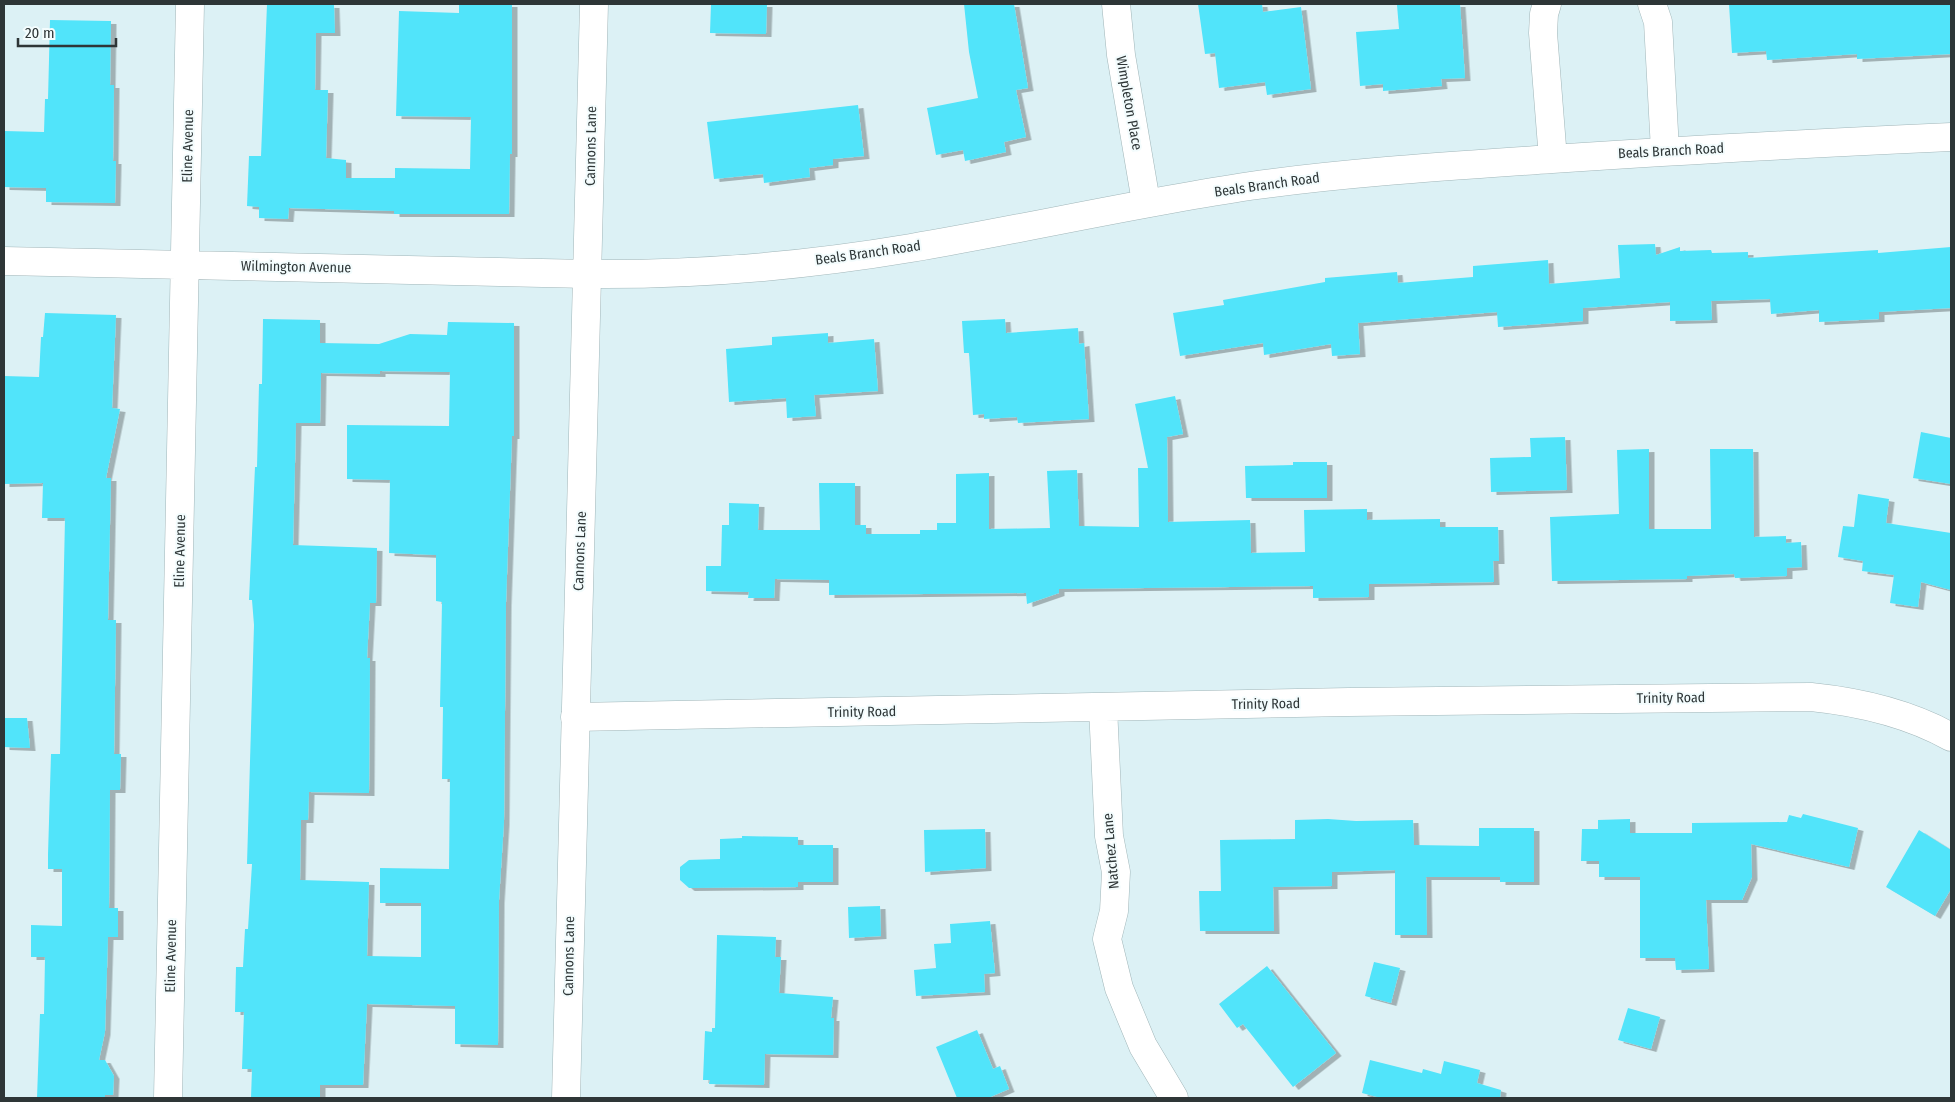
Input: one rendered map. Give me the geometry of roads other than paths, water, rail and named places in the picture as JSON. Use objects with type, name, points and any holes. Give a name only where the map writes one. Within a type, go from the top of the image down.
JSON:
[{"type":"street","name":"Eline Avenue","points":[[168,1098],[190,4]]},
{"type":"street","name":"Cannons Lane","points":[[566,1098],[594,4]]},
{"type":"street","name":"Wimpleton Place","points":[[1116,4],[1121,55],[1146,202]]},
{"type":"street","points":[[1547,4],[1544,14],[1543,33],[1553,159]]},
{"type":"street","points":[[1652,4],[1658,22],[1665,150]]},
{"type":"street","name":"Beals Branch Road","points":[[588,274],[649,274],[757,268],[909,248],[1146,202],[1253,186],[1407,168],[1665,150],[1951,137]]},
{"type":"street","name":"Wilmington Avenue","points":[[4,261],[588,274]]},
{"type":"street","name":"Trinity Road","points":[[575,717],[1811,697],[1840,700],[1878,708],[1914,720],[1951,738]]},
{"type":"street","name":"Natchez Lane","points":[[1103,707],[1110,836],[1116,872],[1114,910],[1107,939],[1119,988],[1140,1038],[1174,1098]]}]
